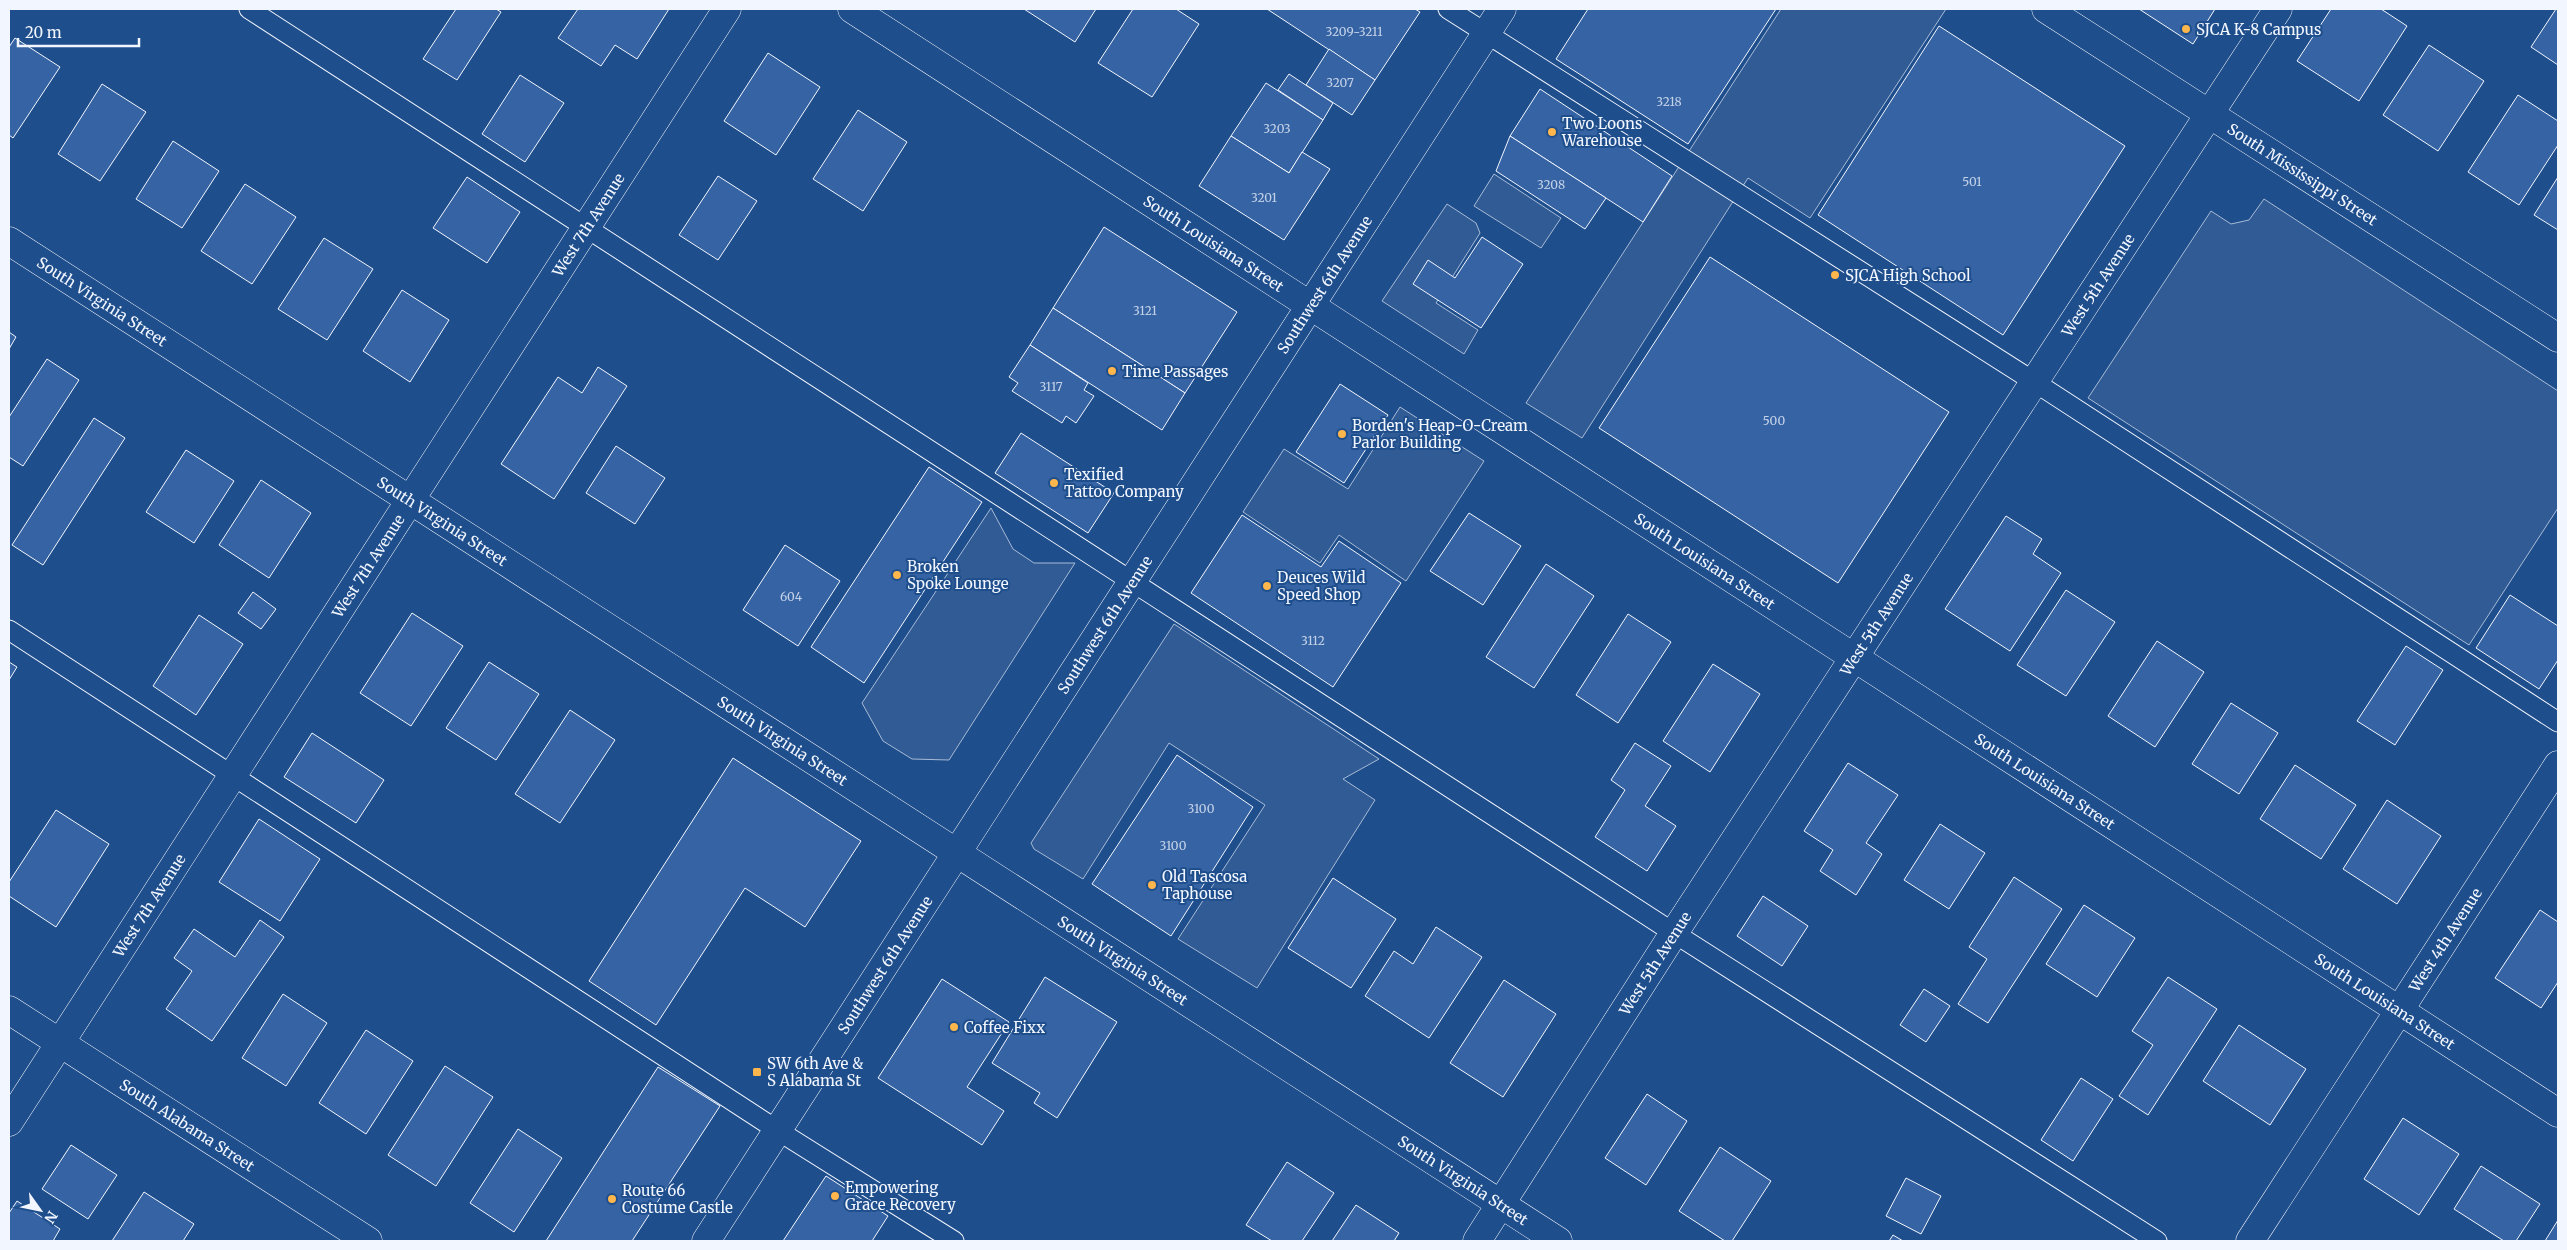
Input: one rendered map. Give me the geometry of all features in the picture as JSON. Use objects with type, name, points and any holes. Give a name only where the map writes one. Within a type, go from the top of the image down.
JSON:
[{"type":"street","name":"West 7th Avenue","points":[[9,1122],[727,9]]},
{"type":"street","name":"South Louisiana Street","points":[[852,9],[2558,1113]]},
{"type":"street","name":"Southwest 6th Avenue","points":[[706,1241],[1309,304],[1502,9]]},
{"type":"street","name":"South Mississippi Street","points":[[2046,9],[2558,338]]},
{"type":"street","name":"West 5th Avenue","points":[[1477,1241],[1674,932],[1856,657],[2033,381],[2278,9]]},
{"type":"street","name":"South Virginia Street","points":[[9,241],[1558,1241]]},
{"type":"street","name":"West 4th Avenue","points":[[2250,1241],[2400,1012],[2558,765]]},
{"type":"street","name":"South Alabama Street","points":[[9,1010],[368,1241]]},
{"type":"lane","points":[[249,9],[586,225],[1674,932],[2157,1241]]},
{"type":"lane","points":[[1448,9],[2033,381],[2558,722]]},
{"type":"lane","points":[[9,630],[777,1130],[954,1241]]},
{"type":"shaded area","points":[[1781,9],[1946,9],[1810,218],[1748,178],[1582,438],[1526,403]]},
{"type":"shaded area","points":[[1494,174],[1561,218],[1541,248],[1474,206]]},
{"type":"shaded area","points":[[2264,199],[2558,391],[2558,508],[2469,645],[2088,398],[2211,211],[2231,224],[2249,220]]},
{"type":"shaded area","points":[[1447,204],[1476,223],[1480,233],[1436,303],[1478,330],[1464,354],[1382,301]]},
{"type":"shaded area","points":[[1400,407],[1484,461],[1406,581],[1339,535],[1320,563],[1243,512],[1284,449],[1348,489]]},
{"type":"shaded area","points":[[991,508],[1013,549],[1034,563],[1075,563],[949,760],[912,759],[883,741],[862,703]]},
{"type":"shaded area","points":[[1174,624],[1379,759],[1343,779],[1375,800],[1257,988],[1178,939],[1265,805],[1169,743],[1083,879],[1034,849],[1031,843]]},
{"type":"building","points":[[456,9],[496,9],[501,12],[457,80],[423,59]]},
{"type":"building","points":[[578,9],[669,9],[637,59],[615,45],[601,66],[558,38]]},
{"type":"building","points":[[1024,9],[1096,9],[1075,42]]},
{"type":"building","points":[[1133,9],[1176,9],[1199,24],[1152,97],[1098,63]]},
{"type":"building","points":[[1267,9],[1415,9],[1420,12],[1375,80]]},
{"type":"building","points":[[1588,9],[1776,9],[1688,144],[1556,59]]},
{"type":"building","points":[[2139,9],[2215,9],[2193,44]]},
{"type":"building","points":[[2331,9],[2381,9],[2407,26],[2359,101],[2297,61]]},
{"type":"building","points":[[2556,9],[2558,9],[2558,65],[2531,47]]},
{"type":"building","name":"SJCA High School","points":[[1939,26],[2125,146],[2003,335],[1818,215]]},
{"type":"building","points":[[15,38],[60,67],[13,138],[9,135],[9,47]]},
{"type":"building","points":[[2429,45],[2484,81],[2438,151],[2383,115]]},
{"type":"building","points":[[1329,49],[1375,80],[1352,115],[1306,85]]},
{"type":"building","points":[[768,53],[820,87],[776,155],[724,121]]},
{"type":"building","points":[[1289,74],[1333,103],[1323,120],[1278,90]]},
{"type":"building","points":[[520,75],[564,103],[525,162],[482,134]]},
{"type":"building","points":[[1266,83],[1323,120],[1289,173],[1231,136]]},
{"type":"building","points":[[102,84],[146,112],[100,181],[58,154]]},
{"type":"building","points":[[1540,89],[1672,176],[1643,222],[1510,136]]},
{"type":"building","points":[[2518,95],[2558,121],[2558,145],[2519,205],[2468,172]]},
{"type":"building","points":[[858,110],[907,142],[863,211],[813,179]]},
{"type":"building","points":[[1231,136],[1289,173],[1302,152],[1330,169],[1284,240],[1199,186]]},
{"type":"building","points":[[1510,136],[1606,198],[1585,229],[1496,171]]},
{"type":"building","points":[[173,141],[219,171],[182,228],[136,199]]},
{"type":"building","points":[[718,176],[757,201],[718,260],[679,235]]},
{"type":"building","points":[[467,177],[520,212],[487,263],[433,228]]},
{"type":"building","points":[[2558,177],[2558,230],[2534,215]]},
{"type":"building","points":[[245,184],[296,217],[252,284],[201,251]]},
{"type":"building","points":[[1104,227],[1237,312],[1185,393],[1053,308]]},
{"type":"building","points":[[1482,237],[1523,264],[1481,328],[1413,284],[1428,260],[1455,278]]},
{"type":"building","points":[[324,238],[373,269],[327,340],[278,309]]},
{"type":"building","points":[[1710,257],[1949,412],[1838,583],[1599,428]]},
{"type":"building","points":[[402,290],[449,320],[410,382],[363,351]]},
{"type":"building","points":[[1053,308],[1185,393],[1162,430],[1030,345]]},
{"type":"building","points":[[9,332],[16,337],[9,349]]},
{"type":"building","points":[[1030,345],[1088,383],[1084,390],[1094,396],[1076,423],[1066,416],[1062,423],[1012,391],[1018,383],[1009,377]]},
{"type":"building","points":[[47,359],[79,380],[23,466],[9,457],[9,417]]},
{"type":"building","points":[[598,367],[627,386],[554,499],[501,464],[558,377],[582,393]]},
{"type":"building","name":"Borden's Heap-O-Cream Parlor Building","points":[[1340,384],[1388,415],[1344,483],[1296,452]]},
{"type":"building","points":[[94,418],[125,438],[43,565],[12,545]]},
{"type":"building","points":[[1021,433],[1114,493],[1088,533],[995,473]]},
{"type":"building","points":[[616,446],[665,478],[635,524],[586,493]]},
{"type":"building","points":[[186,450],[234,481],[194,543],[146,512]]},
{"type":"building","name":"Broken Spoke Lounge","points":[[929,467],[982,502],[864,683],[811,647]]},
{"type":"building","points":[[261,480],[311,513],[269,578],[219,545]]},
{"type":"building","points":[[1469,513],[1521,546],[1483,605],[1430,571]]},
{"type":"building","points":[[1242,515],[1321,567],[1339,541],[1401,583],[1333,687],[1191,593]]},
{"type":"building","points":[[2006,516],[2042,539],[2033,554],[2061,573],[2010,651],[1945,609]]},
{"type":"building","points":[[785,545],[840,581],[798,646],[743,610]]},
{"type":"building","points":[[1546,564],[1594,596],[1534,688],[1486,657]]},
{"type":"building","points":[[2066,590],[2115,622],[2066,696],[2017,665]]},
{"type":"building","points":[[253,592],[276,609],[261,629],[238,613]]},
{"type":"building","points":[[2510,595],[2558,626],[2558,660],[2539,689],[2476,648]]},
{"type":"building","points":[[412,613],[463,646],[411,726],[360,693]]},
{"type":"building","points":[[1628,614],[1671,642],[1618,723],[1576,695]]},
{"type":"building","points":[[199,615],[243,644],[196,715],[153,686]]},
{"type":"building","points":[[2157,641],[2204,672],[2155,747],[2108,716]]},
{"type":"building","points":[[2406,646],[2443,670],[2395,745],[2357,721]]},
{"type":"building","points":[[9,662],[17,667],[9,680]]},
{"type":"building","points":[[489,662],[539,694],[496,760],[446,728]]},
{"type":"building","points":[[1713,664],[1760,694],[1710,772],[1663,741]]},
{"type":"building","points":[[2231,703],[2278,733],[2239,794],[2192,764]]},
{"type":"building","points":[[570,710],[615,740],[560,823],[515,794]]},
{"type":"building","points":[[312,733],[384,780],[356,823],[284,777]]},
{"type":"building","points":[[1635,743],[1671,766],[1645,806],[1676,826],[1647,871],[1595,837],[1625,790],[1611,780]]},
{"type":"building","points":[[1177,755],[1253,807],[1171,936],[1092,884]]},
{"type":"building","points":[[733,758],[861,841],[805,927],[745,888],[656,1025],[589,981]]},
{"type":"building","points":[[1848,763],[1898,795],[1866,843],[1882,854],[1856,895],[1820,871],[1833,850],[1804,831]]},
{"type":"building","points":[[2295,765],[2356,805],[2321,859],[2260,819]]},
{"type":"building","points":[[2387,800],[2441,836],[2397,904],[2343,869]]},
{"type":"building","points":[[56,810],[109,844],[56,927],[9,896],[9,882]]},
{"type":"building","points":[[259,819],[320,859],[280,921],[219,882]]},
{"type":"building","points":[[1940,824],[1985,853],[1949,909],[1904,880]]},
{"type":"building","points":[[2014,877],[2062,909],[1988,1023],[1958,1004],[1987,959],[1969,947]]},
{"type":"building","points":[[1333,878],[1396,919],[1351,988],[1288,948]]},
{"type":"building","points":[[1763,896],[1808,926],[1782,966],[1737,936]]},
{"type":"building","points":[[2084,905],[2135,938],[2097,997],[2046,964]]},
{"type":"building","points":[[2540,910],[2558,922],[2558,982],[2541,1008],[2495,978]]},
{"type":"building","points":[[260,920],[284,937],[212,1041],[166,1009],[192,971],[174,958],[194,929],[235,957]]},
{"type":"building","points":[[1436,927],[1482,957],[1429,1038],[1365,996],[1394,951],[1413,964]]},
{"type":"building","points":[[1045,977],[1117,1022],[1057,1118],[1034,1103],[1040,1093],[992,1063]]},
{"type":"building","points":[[2168,977],[2217,1009],[2148,1115],[2119,1096],[2153,1045],[2132,1031]]},
{"type":"building","points":[[942,979],[1009,1022],[967,1087],[1004,1111],[982,1145],[878,1078]]},
{"type":"building","points":[[1504,980],[1556,1014],[1503,1097],[1450,1063]]},
{"type":"building","points":[[1924,989],[1950,1006],[1926,1042],[1900,1025]]},
{"type":"building","points":[[283,994],[327,1023],[286,1086],[242,1058]]},
{"type":"building","points":[[2239,1025],[2306,1069],[2270,1125],[2203,1081]]},
{"type":"building","points":[[366,1030],[413,1061],[366,1134],[319,1103]]},
{"type":"building","points":[[445,1066],[493,1097],[436,1186],[388,1155]]},
{"type":"building","points":[[658,1067],[720,1106],[632,1241],[546,1241]]},
{"type":"building","points":[[2081,1078],[2113,1099],[2073,1161],[2041,1140]]},
{"type":"building","points":[[1647,1094],[1687,1121],[1646,1185],[1605,1158]]},
{"type":"building","points":[[2403,1118],[2459,1154],[2419,1215],[2364,1179]]},
{"type":"building","points":[[518,1129],[562,1158],[514,1232],[470,1203]]},
{"type":"building","points":[[71,1145],[117,1175],[88,1219],[42,1189]]},
{"type":"building","points":[[1720,1147],[1771,1181],[1732,1241],[1725,1241],[1679,1211]]},
{"type":"building","points":[[1287,1162],[1334,1193],[1302,1241],[1272,1241],[1246,1225]]},
{"type":"building","points":[[2481,1166],[2540,1204],[2516,1241],[2504,1241],[2454,1209]]},
{"type":"building","name":"Empowering Grace Recovery","points":[[826,1176],[888,1216],[872,1241],[783,1241]]},
{"type":"building","points":[[1906,1178],[1941,1196],[1921,1234],[1886,1216]]},
{"type":"building","points":[[144,1192],[194,1224],[183,1241],[112,1241]]},
{"type":"building","points":[[17,1201],[60,1229],[53,1241],[9,1241],[9,1213]]},
{"type":"building","points":[[1356,1205],[1399,1233],[1394,1241],[1332,1241]]},
{"type":"building","points":[[2558,1220],[2558,1241],[2545,1241]]},
{"type":"building","points":[[1893,1235],[1903,1241],[1889,1241]]},
{"type":"place","name":"SJCA K-8 Campus","points":[[2186,29]]},
{"type":"place","name":"Two Loons Warehouse","points":[[1552,132]]},
{"type":"place","name":"SJCA High School","points":[[1835,275]]},
{"type":"place","name":"Time Passages","points":[[1112,371]]},
{"type":"place","name":"Borden's Heap-O-Cream Parlor Building","points":[[1342,434]]},
{"type":"place","name":"Texified Tattoo Company","points":[[1054,483]]},
{"type":"place","name":"Broken Spoke Lounge","points":[[897,575]]},
{"type":"place","name":"Deuces Wild Speed Shop","points":[[1267,586]]},
{"type":"place","name":"Old Tascosa Taphouse","points":[[1152,885]]},
{"type":"place","name":"Coffee Fixx","points":[[954,1027]]},
{"type":"place","name":"SW 6th Ave & S Alabama St","points":[[757,1072]]},
{"type":"place","name":"Empowering Grace Recovery","points":[[835,1196]]},
{"type":"place","name":"Route 66 Costume Castle","points":[[612,1199]]}]
